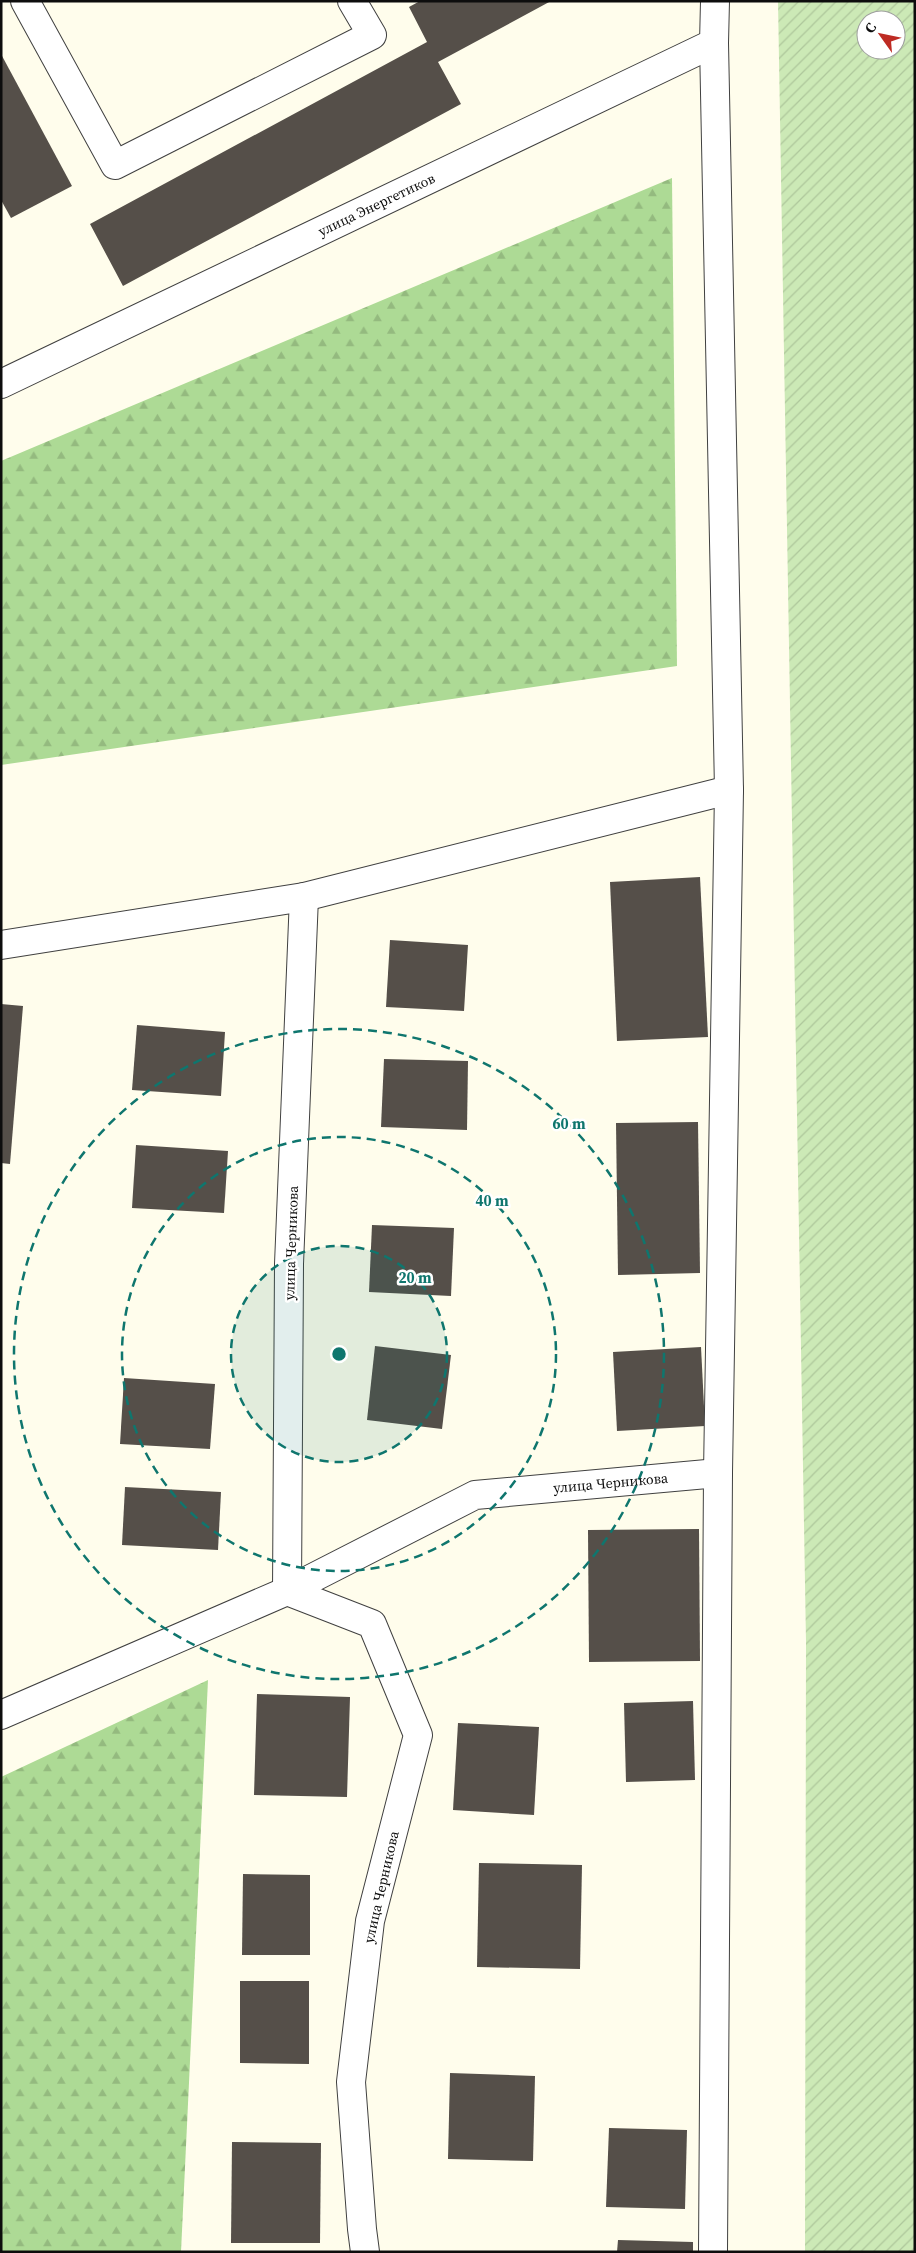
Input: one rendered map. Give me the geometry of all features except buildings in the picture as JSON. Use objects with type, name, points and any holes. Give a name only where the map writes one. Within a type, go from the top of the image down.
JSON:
[{"type":"street","points":[[25,1],[115,165],[372,35],[352,1]]},
{"type":"street","points":[[713,2252],[718,1473],[728,790],[714,43],[715,1]]},
{"type":"street","name":"улица Энергетиков","points":[[1,384],[714,43]]},
{"type":"street","points":[[1,945],[304,897],[728,790]]},
{"type":"street","name":"улица Черникова","points":[[287,1591],[289,1264],[304,897]]},
{"type":"street","name":"улица Черникова","points":[[1,1715],[287,1591],[476,1495],[718,1473]]},
{"type":"street","name":"улица Черникова","points":[[287,1591],[372,1624],[418,1735],[370,1922],[351,2082],[362,2229],[366,2252]]},
{"type":"green space","points":[[778,1],[915,1],[915,2252],[805,2252],[806,1642]]},
{"type":"green space","points":[[672,178],[677,666],[1,765],[1,461]]},
{"type":"green space","points":[[208,1680],[181,2252],[1,2252],[1,1777]]}]
